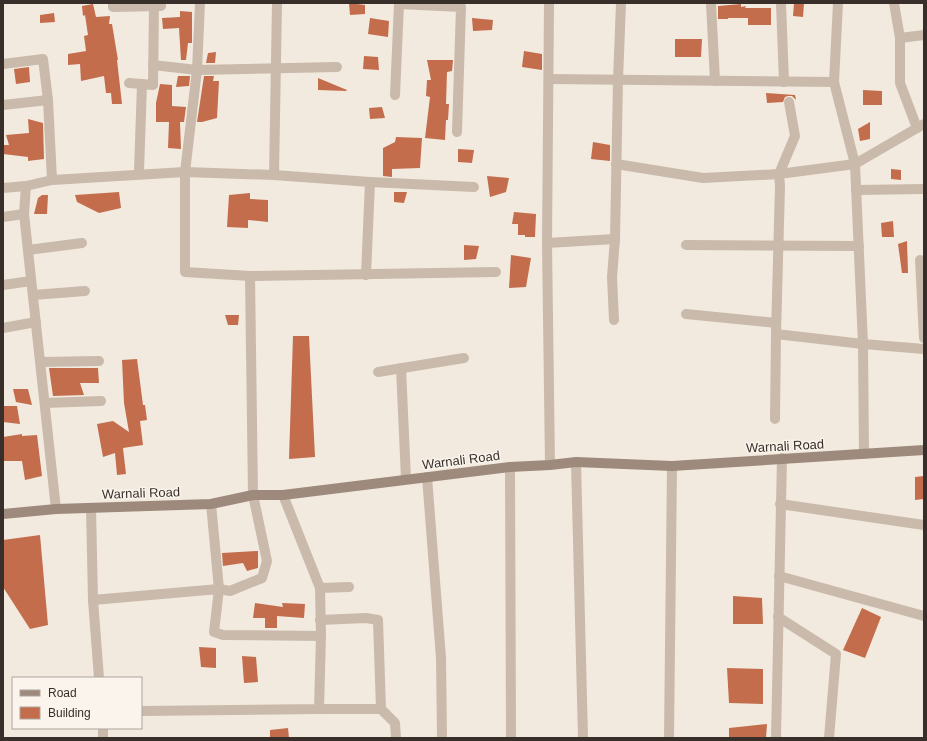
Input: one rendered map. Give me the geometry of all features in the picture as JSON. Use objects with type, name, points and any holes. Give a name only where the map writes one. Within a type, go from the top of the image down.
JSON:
[{"type":"main road","name":"Warnali Road","points":[[3,514],[56,509],[211,504],[253,495],[283,495],[510,467],[576,462],[672,466],[924,450]]},
{"type":"street","points":[[113,3],[113,7],[157,5],[153,85],[129,82]]},
{"type":"street","points":[[200,3],[197,70],[185,172],[185,272],[250,276],[496,272]]},
{"type":"street","points":[[274,175],[277,3]]},
{"type":"street","points":[[549,3],[547,243],[550,465]]},
{"type":"street","points":[[614,320],[612,277],[615,239],[621,3]]},
{"type":"street","points":[[711,3],[715,81]]},
{"type":"street","points":[[781,3],[784,82]]},
{"type":"street","points":[[838,3],[834,82],[856,164],[863,344],[864,454]]},
{"type":"street","points":[[616,164],[704,178],[779,174],[856,164],[921,126],[900,83],[900,38],[894,3]]},
{"type":"street","points":[[395,95],[399,4],[445,5],[461,8],[457,132]]},
{"type":"street","points":[[900,38],[924,35]]},
{"type":"street","points":[[3,64],[43,59],[48,100],[52,180]]},
{"type":"street","points":[[153,65],[197,70],[337,67]]},
{"type":"street","points":[[549,79],[834,82]]},
{"type":"street","points":[[139,171],[142,84]]},
{"type":"street","points":[[3,105],[48,100]]},
{"type":"street","points":[[775,419],[779,174],[795,136],[789,102]]},
{"type":"street","points":[[3,188],[26,186],[52,180],[185,172],[274,175],[370,182],[474,187]]},
{"type":"street","points":[[366,275],[370,182]]},
{"type":"street","points":[[26,186],[24,214],[56,509]]},
{"type":"street","points":[[856,190],[924,189]]},
{"type":"street","points":[[3,217],[24,214]]},
{"type":"street","points":[[547,243],[615,239]]},
{"type":"street","points":[[28,250],[82,242]]},
{"type":"street","points":[[686,245],[859,246]]},
{"type":"street","points":[[920,260],[924,338]]},
{"type":"street","points":[[93,600],[219,589],[230,591],[262,578],[267,561],[253,495],[250,276]]},
{"type":"street","points":[[3,285],[31,281]]},
{"type":"street","points":[[33,295],[85,291]]},
{"type":"street","points":[[686,314],[776,323]]},
{"type":"street","points":[[3,328],[36,322]]},
{"type":"street","points":[[776,334],[924,349]]},
{"type":"street","points":[[378,372],[464,358]]},
{"type":"street","points":[[40,362],[99,361]]},
{"type":"street","points":[[400,368],[406,480]]},
{"type":"street","points":[[45,403],[101,401]]},
{"type":"street","points":[[776,738],[782,458]]},
{"type":"street","points":[[576,462],[583,738]]},
{"type":"street","points":[[669,738],[672,466]]},
{"type":"street","points":[[510,467],[511,738]]},
{"type":"street","points":[[427,477],[441,658],[442,738]]},
{"type":"street","points":[[283,495],[320,588],[321,636],[319,709]]},
{"type":"street","points":[[211,504],[219,589],[214,632],[223,634],[321,636]]},
{"type":"street","points":[[780,504],[924,525]]},
{"type":"street","points":[[91,508],[93,600],[99,677]]},
{"type":"street","points":[[779,576],[924,616]]},
{"type":"street","points":[[320,588],[348,587]]},
{"type":"street","points":[[778,617],[836,654],[828,738]]},
{"type":"street","points":[[320,620],[366,618],[378,620],[381,709]]},
{"type":"street","points":[[142,711],[381,709],[396,723],[396,738]]},
{"type":"building","points":[[349,3],[365,5],[365,14],[350,15]]},
{"type":"building","points":[[794,3],[804,3],[803,17],[793,16]]},
{"type":"building","points":[[93,4],[96,17],[110,16],[109,24],[112,24],[118,60],[122,104],[112,104],[111,93],[106,93],[104,76],[81,81],[80,64],[68,65],[68,54],[86,51],[84,36],[88,35],[82,6]]},
{"type":"building","points":[[741,4],[741,7],[746,6],[745,8],[771,8],[771,25],[748,25],[748,18],[718,19],[718,6]]},
{"type":"building","points":[[180,11],[192,12],[192,43],[188,43],[186,60],[181,60],[179,28],[163,29],[162,18],[180,17]]},
{"type":"building","points":[[54,13],[55,22],[40,23],[40,15]]},
{"type":"building","points":[[370,18],[389,21],[388,37],[368,34]]},
{"type":"building","points":[[472,18],[493,20],[492,30],[473,31]]},
{"type":"building","points":[[675,39],[702,39],[701,57],[675,57]]},
{"type":"building","points":[[524,51],[542,54],[542,70],[522,67]]},
{"type":"building","points":[[216,52],[215,63],[206,63],[208,53]]},
{"type":"building","points":[[364,56],[378,57],[379,70],[363,69]]},
{"type":"building","points":[[427,60],[453,60],[452,71],[447,72],[446,104],[449,104],[448,120],[446,120],[445,140],[425,138],[430,97],[426,96],[427,80],[431,80]]},
{"type":"building","points":[[29,67],[30,82],[16,84],[14,69]]},
{"type":"building","points":[[178,76],[190,76],[189,86],[176,87]]},
{"type":"building","points":[[204,76],[214,76],[213,81],[219,81],[217,118],[197,122]]},
{"type":"building","points":[[318,78],[347,90],[318,90]]},
{"type":"building","points":[[160,84],[172,85],[172,106],[186,107],[184,122],[180,122],[181,149],[168,148],[169,122],[156,122],[156,103]]},
{"type":"building","points":[[863,90],[882,91],[882,105],[863,105]]},
{"type":"building","points":[[766,93],[795,95],[796,100],[792,96],[788,96],[785,97],[783,102],[767,103]]},
{"type":"building","points":[[382,107],[385,118],[370,119],[369,108]]},
{"type":"building","points":[[28,119],[43,123],[44,159],[28,161],[28,157],[3,154],[3,145],[9,145],[6,135],[29,133]]},
{"type":"building","points":[[870,122],[870,139],[860,141],[858,129]]},
{"type":"building","points":[[396,137],[422,138],[420,168],[392,169],[392,177],[383,176],[383,148],[395,142]]},
{"type":"building","points":[[593,142],[610,145],[610,161],[591,159]]},
{"type":"building","points":[[458,149],[474,150],[472,163],[458,162]]},
{"type":"building","points":[[891,169],[901,170],[901,180],[891,179]]},
{"type":"building","points":[[487,176],[509,178],[506,192],[490,197]]},
{"type":"building","points":[[119,192],[121,208],[99,213],[77,202],[75,195]]},
{"type":"building","points":[[394,192],[407,192],[404,203],[394,202]]},
{"type":"building","points":[[250,193],[250,199],[268,200],[268,222],[248,220],[248,228],[227,227],[229,195]]},
{"type":"building","points":[[42,195],[48,195],[47,214],[34,214],[38,198]]},
{"type":"building","points":[[514,212],[536,214],[535,237],[518,235],[518,224],[512,224]]},
{"type":"building","points":[[893,221],[894,237],[882,237],[881,223]]},
{"type":"building","points":[[907,241],[908,273],[902,273],[898,244]]},
{"type":"building","points":[[464,245],[479,246],[476,259],[464,260]]},
{"type":"building","points":[[511,255],[531,258],[526,287],[509,288]]},
{"type":"building","points":[[225,315],[239,315],[238,325],[228,325]]},
{"type":"building","points":[[293,336],[309,336],[315,457],[289,459]]},
{"type":"building","points":[[137,359],[143,405],[145,405],[147,420],[140,421],[143,445],[123,448],[126,474],[117,475],[115,453],[103,457],[97,424],[113,421],[129,432],[124,403],[122,360]]},
{"type":"building","points":[[49,368],[98,368],[99,383],[80,383],[84,395],[53,396]]},
{"type":"building","points":[[13,389],[28,389],[32,405],[16,402]]},
{"type":"building","points":[[3,406],[17,406],[20,424],[3,422]]},
{"type":"building","points":[[22,434],[22,436],[37,435],[42,476],[25,480],[22,461],[3,461],[3,437]]},
{"type":"building","points":[[924,476],[924,499],[915,500],[915,477]]},
{"type":"building","points":[[40,535],[48,625],[30,629],[3,587],[3,540]]},
{"type":"building","points":[[258,551],[258,568],[247,571],[243,563],[223,566],[222,553]]},
{"type":"building","points":[[733,596],[762,598],[763,624],[733,624]]},
{"type":"building","points":[[255,603],[283,607],[282,603],[305,604],[304,618],[277,616],[277,628],[265,628],[265,618],[253,618]]},
{"type":"building","points":[[862,608],[881,617],[865,658],[843,650]]},
{"type":"building","points":[[199,647],[216,648],[216,668],[201,667]]},
{"type":"building","points":[[242,656],[256,657],[258,682],[244,683]]},
{"type":"building","points":[[727,668],[763,669],[763,704],[729,703]]},
{"type":"building","points":[[767,724],[766,738],[729,738],[729,728]]},
{"type":"building","points":[[288,728],[289,738],[270,738],[270,730]]}]
